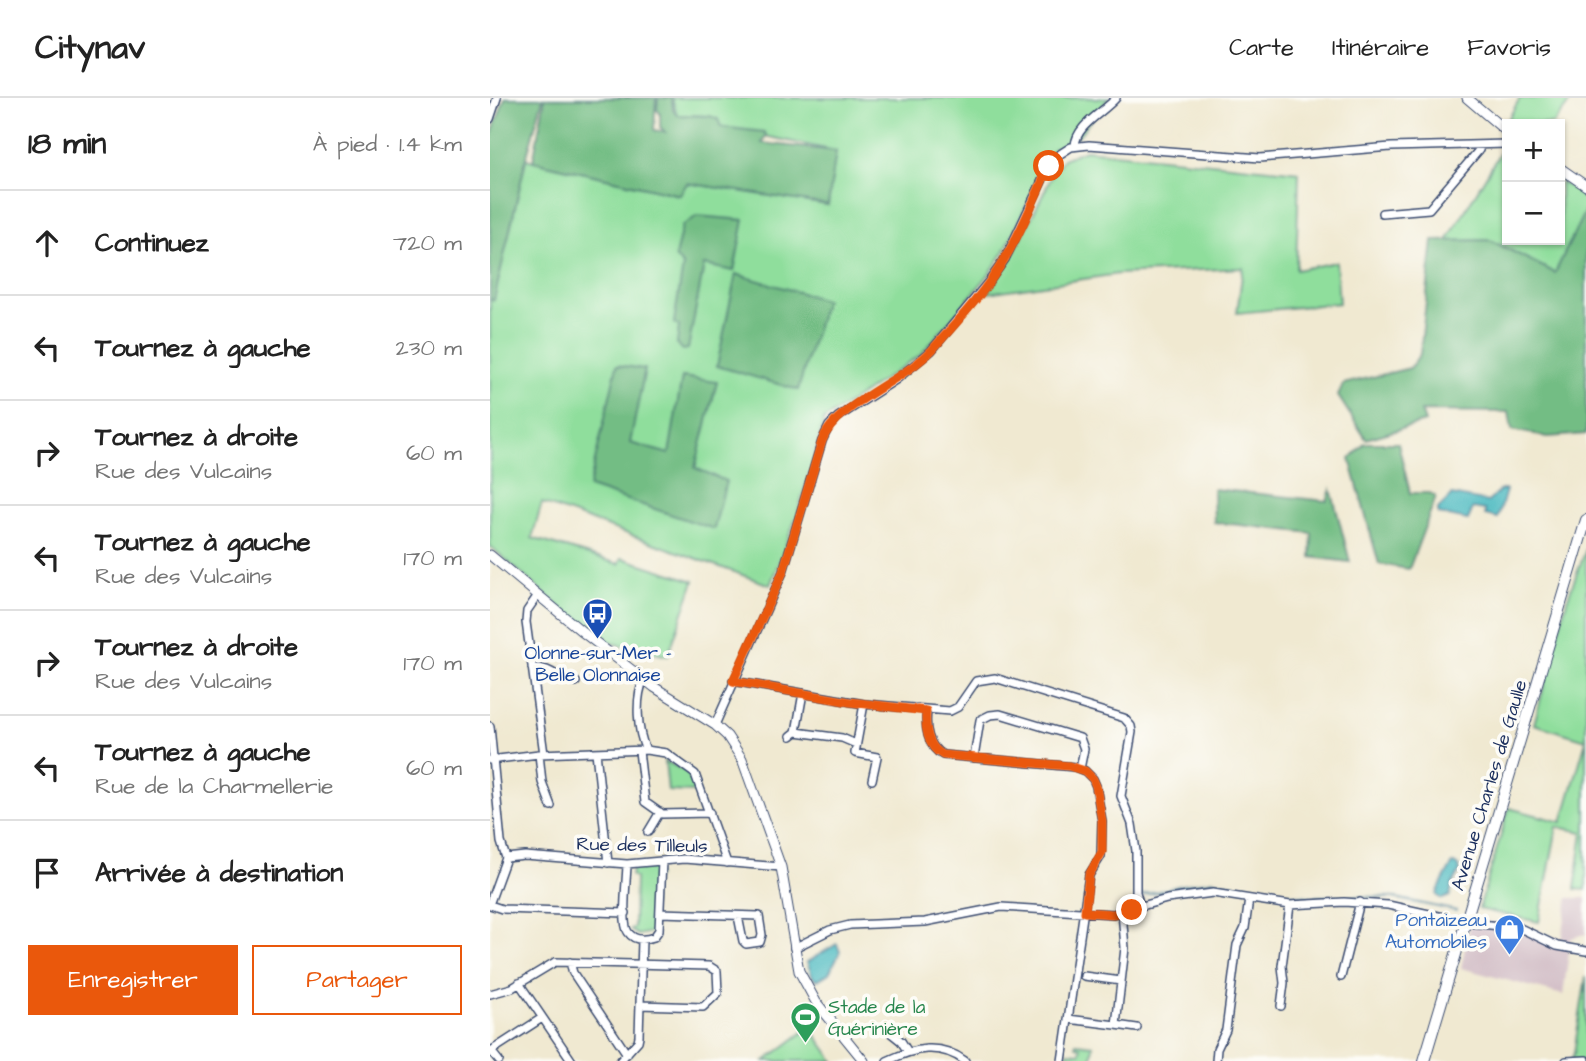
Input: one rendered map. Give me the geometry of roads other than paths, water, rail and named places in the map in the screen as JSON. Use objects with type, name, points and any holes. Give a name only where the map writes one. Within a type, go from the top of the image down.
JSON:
[{"type":"main road","name":"Avenue Charles de Gaulle","points":[[1424,1061],[1586,520]]},
{"type":"street","points":[[491,119],[497,98]]},
{"type":"street","points":[[1075,146],[1076,137],[1083,128],[1116,98]]},
{"type":"street","points":[[1467,98],[1502,128]]},
{"type":"street","points":[[715,725],[783,572],[822,441],[829,426],[838,417],[897,379],[931,351],[1005,259],[1049,166],[1065,150],[1075,146],[1260,158],[1391,146],[1502,144]]},
{"type":"street","points":[[1382,213],[1429,209],[1479,150],[1480,145]]},
{"type":"street","points":[[1565,171],[1586,186]]},
{"type":"street","points":[[490,555],[644,679],[715,725],[727,736],[743,759],[781,867],[794,948],[804,983],[864,1061]]},
{"type":"street","points":[[538,595],[526,616],[542,754],[542,782],[551,806]]},
{"type":"street","points":[[532,668],[544,668],[566,681],[576,682]]},
{"type":"street","points":[[733,681],[864,704],[950,711],[955,709],[976,681],[987,678],[1124,718],[1131,726],[1132,732],[1121,796],[1132,824],[1136,850],[1136,892],[1140,907]]},
{"type":"street","points":[[644,679],[640,690],[639,710],[645,803],[662,814],[710,813]]},
{"type":"street","points":[[803,693],[794,734],[842,738],[856,744]]},
{"type":"street","points":[[864,704],[855,753],[877,757],[872,780]]},
{"type":"street","points":[[926,711],[926,726],[937,752],[1080,769],[1089,775],[1096,786],[1102,821],[1102,852],[1089,875],[1062,1061]]},
{"type":"street","points":[[974,758],[980,720],[1000,714],[1080,738],[1084,749],[1080,769]]},
{"type":"street","points":[[490,726],[501,842],[506,858],[490,903],[502,909],[626,913]]},
{"type":"street","points":[[492,760],[542,754],[661,751],[691,769],[727,863]]},
{"type":"street","points":[[596,752],[608,863]]},
{"type":"street","points":[[648,832],[660,812]]},
{"type":"street","name":"Rue des Tilleuls","points":[[506,858],[529,856],[627,864],[684,859],[781,867]]},
{"type":"street","points":[[627,864],[625,927],[628,933],[642,940],[658,934],[662,860]]},
{"type":"street","points":[[794,948],[830,930],[850,925],[925,922],[1001,907],[1122,912],[1205,893],[1290,905],[1360,902],[1388,905],[1465,921],[1520,928],[1557,946],[1586,951]]},
{"type":"street","points":[[1216,1061],[1217,1049],[1226,1030],[1237,945],[1245,928],[1249,899]]},
{"type":"street","points":[[1341,977],[1360,902]]},
{"type":"street","points":[[1281,1006],[1284,983],[1282,966],[1290,905]]},
{"type":"street","points":[[1116,1025],[1125,948],[1122,912]]},
{"type":"street","points":[[660,913],[759,916],[762,935],[760,942],[746,944],[743,941],[738,916]]},
{"type":"street","points":[[620,1061],[638,1041],[642,940]]},
{"type":"street","points":[[570,962],[573,973],[627,1054]]},
{"type":"street","points":[[490,994],[512,988],[550,963],[713,967],[717,971],[719,990],[703,1007],[640,1005]]},
{"type":"street","points":[[1084,976],[1121,981]]},
{"type":"street","points":[[519,983],[572,1061]]},
{"type":"street","points":[[499,1061],[491,1051],[542,1018]]},
{"type":"street","points":[[1068,1019],[1137,1028]]},
{"type":"street","points":[[891,1033],[901,1041],[908,1052]]},
{"type":"street","points":[[887,1061],[908,1052],[932,1048],[946,1050],[965,1061]]},
{"type":"street","points":[[1566,1061],[1586,1060]]},
{"type":"water","points":[[1500,490],[1506,490],[1498,518],[1485,515],[1485,510],[1473,508],[1468,520],[1438,514],[1438,509],[1452,495],[1488,502]]},
{"type":"water","points":[[1453,864],[1459,866],[1460,871],[1452,885],[1450,896],[1442,899],[1437,895]]},
{"type":"water","points":[[1214,880],[1249,888],[1213,882],[1140,896],[1182,885]]},
{"type":"water","points":[[1277,893],[1392,897],[1457,911],[1393,898],[1309,898]]},
{"type":"water","points":[[837,944],[840,952],[829,973],[818,980],[813,978],[807,962]]},
{"type":"place","name":"Olonne-sur-Mer - Belle Olonnaise","points":[[598,640]]},
{"type":"place","name":"Pontaizeau Automobiles","points":[[1510,957]]},
{"type":"place","name":"Stade de la Guérinière","points":[[805,1044]]}]
